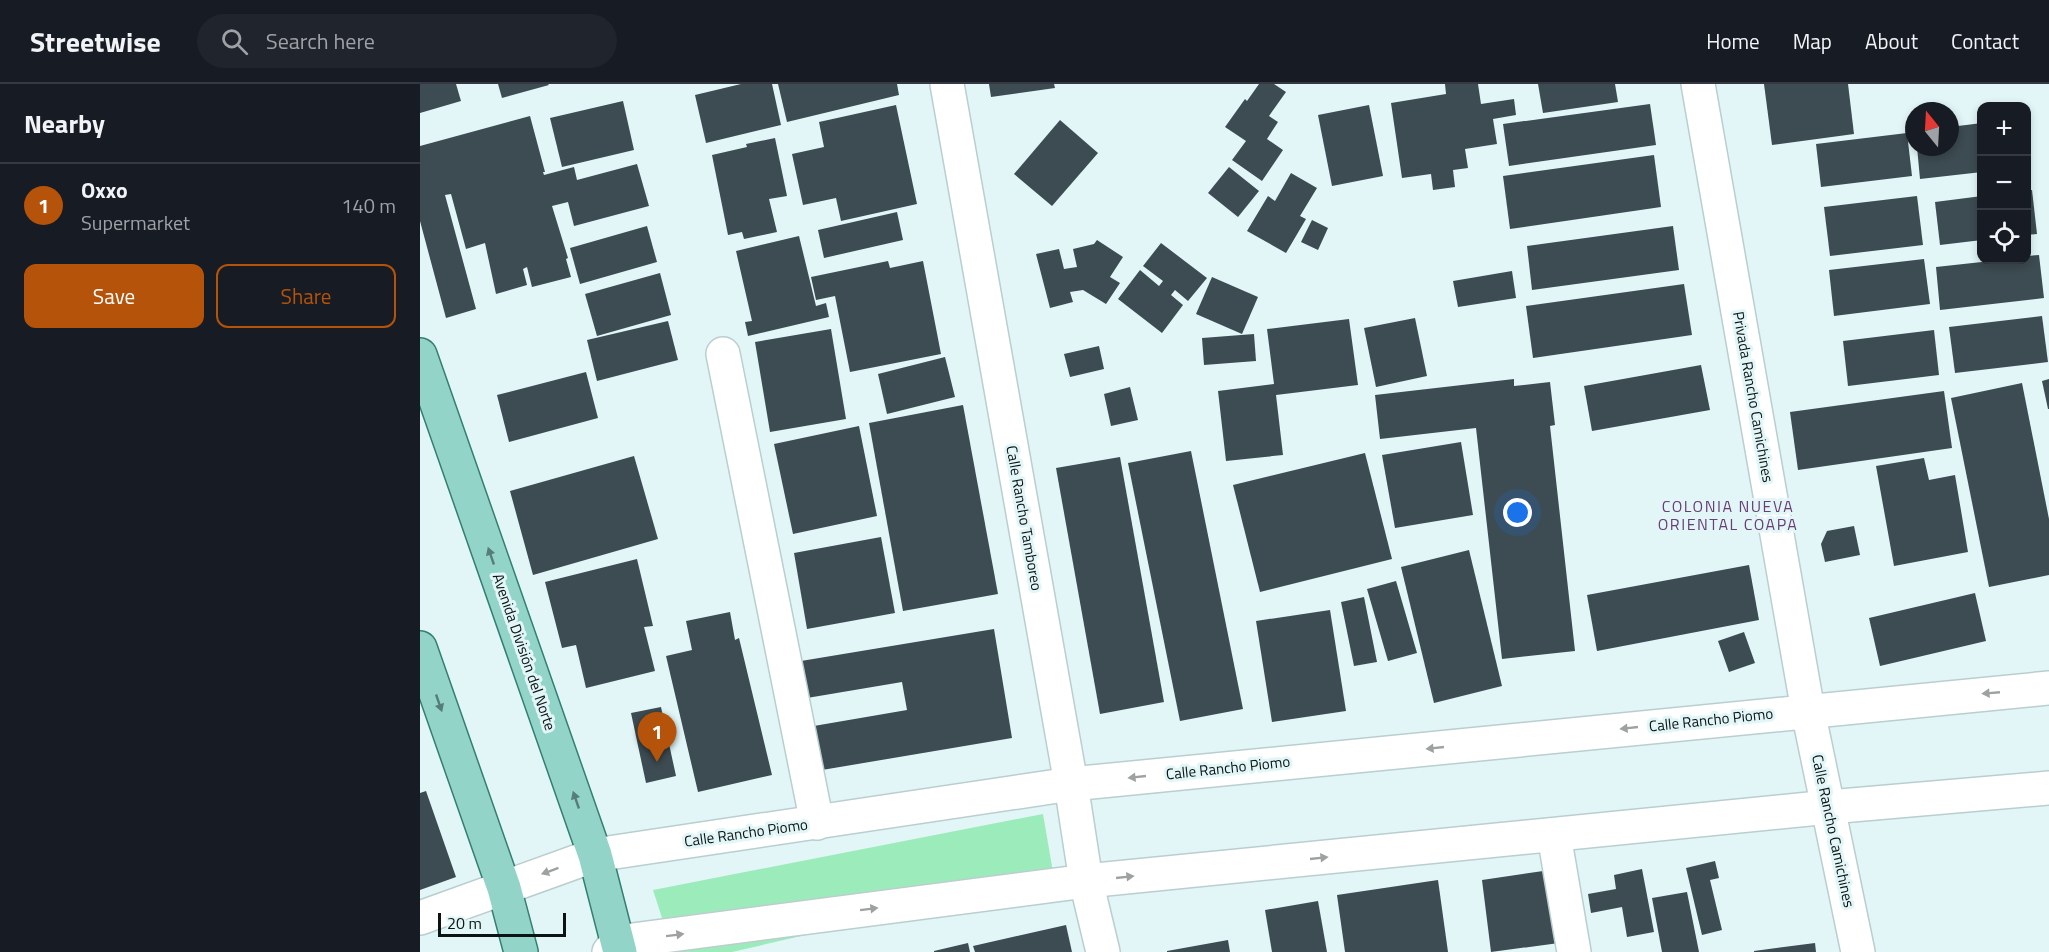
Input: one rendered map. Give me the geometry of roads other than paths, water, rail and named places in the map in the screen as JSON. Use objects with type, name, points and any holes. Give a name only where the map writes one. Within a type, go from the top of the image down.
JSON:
[{"type":"main road","name":"Avenida División del Norte","points":[[420,355],[426,384],[596,855],[616,949]]},
{"type":"main road","points":[[420,648],[504,888],[521,952]]},
{"type":"street","name":"Calle Rancho Tamboreo","points":[[947,84],[1071,784],[1086,881],[1103,952]]},
{"type":"street","name":"Privada Rancho Camichines","points":[[1698,84],[1808,711]]},
{"type":"street","points":[[723,354],[817,823]]},
{"type":"street","name":"Calle Rancho Piomo","points":[[420,918],[596,855],[1071,784],[2049,688]]},
{"type":"street","name":"Calle Rancho Camichines","points":[[1808,711],[1858,952]]},
{"type":"street","points":[[616,949],[1086,881],[1829,807],[2049,788]]},
{"type":"street","points":[[1554,835],[1574,952]]},
{"type":"place","name":"Oxxo","points":[[657,762]]},
{"type":"district","name":"COLONIA NUEVA ORIENTAL COAPA","points":[[1728,515]]}]
